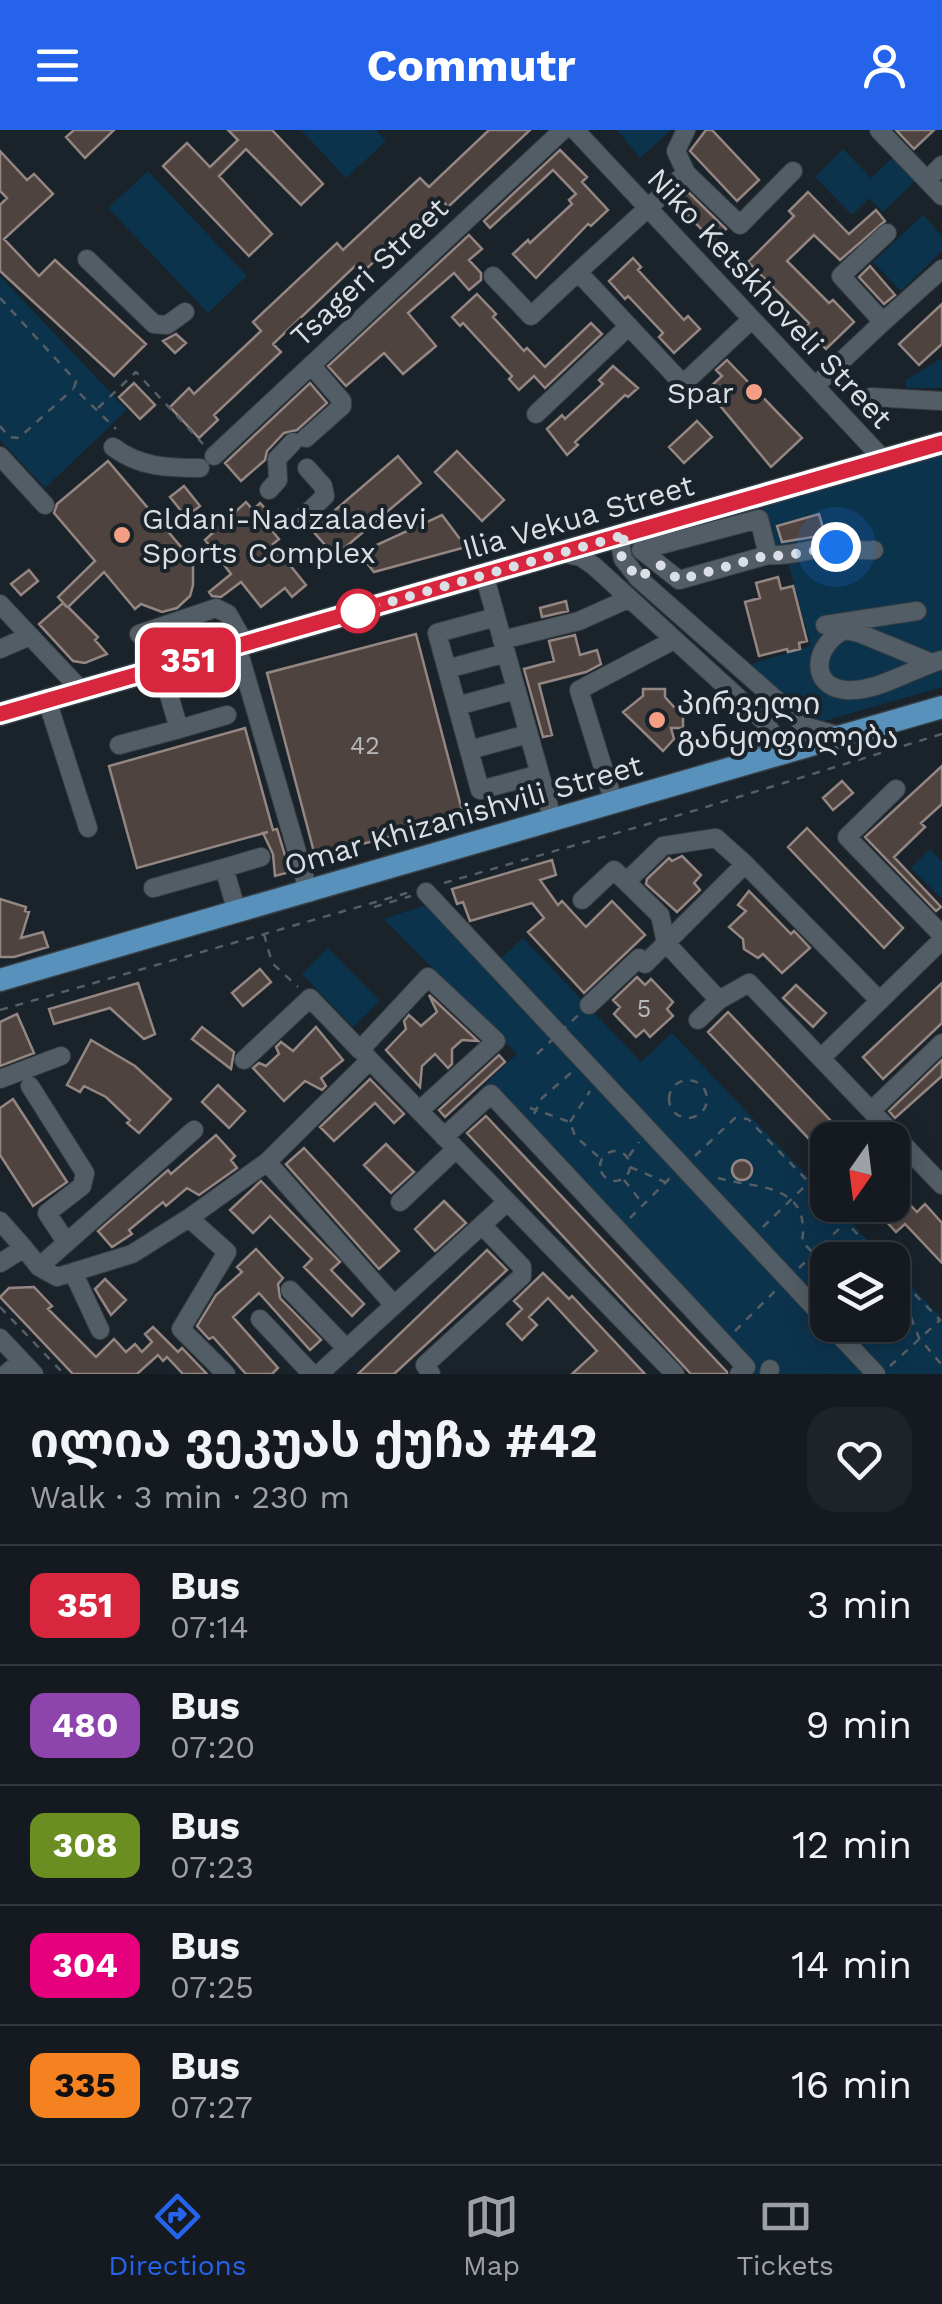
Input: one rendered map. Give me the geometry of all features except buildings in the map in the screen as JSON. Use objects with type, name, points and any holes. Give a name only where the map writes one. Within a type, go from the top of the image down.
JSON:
[{"type":"main road","name":"Ilia Vekua Street","points":[[0,714],[942,443]]},
{"type":"main road","name":"Omar Khizanishvili Street","points":[[6,975],[309,892],[942,707]]},
{"type":"street","name":"Tsageri Street","points":[[207,462],[563,130]]},
{"type":"street","name":"Niko Ketskhoveli Street","points":[[575,130],[884,460]]},
{"type":"street","points":[[686,130],[676,151],[686,173],[740,225],[793,171]]},
{"type":"street","points":[[879,130],[942,196]]},
{"type":"street","points":[[927,180],[942,166]]},
{"type":"street","points":[[493,276],[531,316],[686,173]]},
{"type":"street","points":[[883,322],[840,276],[887,233]]},
{"type":"street","points":[[87,259],[154,324],[167,325],[185,312]]},
{"type":"street","points":[[814,386],[942,268]]},
{"type":"street","points":[[578,272],[683,384],[752,320]]},
{"type":"street","points":[[536,414],[629,326]]},
{"type":"street","points":[[269,490],[278,480],[277,459],[342,406],[342,401],[310,365]]},
{"type":"street","points":[[871,397],[942,400]]},
{"type":"street","points":[[112,448],[128,459],[168,468],[207,462]]},
{"type":"street","points":[[0,456],[45,506]]},
{"type":"street","points":[[298,522],[325,496],[323,486],[307,468]]},
{"type":"street","points":[[768,555],[759,519],[641,550],[679,580],[768,555],[836,547],[857,552],[874,550]]},
{"type":"street","points":[[628,534],[620,544],[622,559],[638,578],[808,727],[840,736]]},
{"type":"street","points":[[559,553],[581,558],[766,723],[773,735],[762,759]]},
{"type":"street","points":[[638,578],[660,565]]},
{"type":"street","points":[[484,574],[553,821]]},
{"type":"street","points":[[447,669],[628,599]]},
{"type":"street","points":[[0,604],[81,690]]},
{"type":"street","points":[[139,634],[216,608],[228,614],[241,645],[309,892]]},
{"type":"street","points":[[825,624],[917,611]]},
{"type":"street","points":[[496,617],[437,633],[480,790],[540,774]]},
{"type":"street","points":[[845,630],[937,662],[848,690],[834,686],[825,677],[818,657],[822,646],[845,630]]},
{"type":"street","points":[[0,649],[30,636]]},
{"type":"street","points":[[614,803],[579,690],[674,640]]},
{"type":"street","points":[[161,668],[180,729]]},
{"type":"street","points":[[457,706],[516,690]]},
{"type":"street","points":[[47,700],[88,828]]},
{"type":"street","points":[[119,745],[227,716]]},
{"type":"street","points":[[469,750],[528,734]]},
{"type":"street","points":[[822,1057],[942,937],[846,837],[896,789]]},
{"type":"street","points":[[627,880],[663,846],[716,838],[880,1000]]},
{"type":"street","points":[[152,888],[261,857]]},
{"type":"street","points":[[588,1004],[666,943],[745,864]]},
{"type":"street","points":[[224,868],[237,912]]},
{"type":"street","points":[[582,900],[614,870],[660,914],[666,943],[718,1000]]},
{"type":"street","points":[[422,890],[810,1304]]},
{"type":"street","points":[[0,1221],[39,1266],[56,1276],[132,1254],[267,1162],[365,1056],[428,977],[496,1042],[419,1112]]},
{"type":"street","points":[[698,1020],[718,1000],[749,983],[942,1185]]},
{"type":"street","points":[[244,1060],[310,998],[674,1374]]},
{"type":"street","points":[[872,1110],[942,1043]]},
{"type":"street","points":[[0,1079],[61,1056]]},
{"type":"street","points":[[30,1086],[85,1173],[82,1186],[48,1212],[66,1242]]},
{"type":"street","points":[[400,1202],[491,1094],[746,1367],[739,1374]]},
{"type":"street","points":[[39,1266],[194,1130]]},
{"type":"street","points":[[267,1162],[394,1305]]},
{"type":"street","points":[[260,1319],[321,1373],[507,1202]]},
{"type":"street","points":[[189,1218],[227,1252],[180,1329],[226,1374]]},
{"type":"street","points":[[431,1374],[425,1365],[522,1276],[522,1267],[482,1225]]},
{"type":"street","points":[[0,1263],[24,1248]]},
{"type":"street","points":[[73,1272],[100,1330]]},
{"type":"street","points":[[290,1290],[347,1348]]},
{"type":"street","points":[[0,1338],[27,1367],[6,1374]]},
{"type":"street","points":[[847,1342],[879,1374]]},
{"type":"path","points":[[0,298],[76,381],[74,388],[19,438],[10,436],[0,426]]},
{"type":"path","points":[[74,388],[98,408],[136,372],[207,462]]},
{"type":"path","points":[[0,1010],[693,811],[942,734]]},
{"type":"path","points":[[374,907],[422,890]]},
{"type":"path","points":[[264,934],[272,963],[310,998]]},
{"type":"path","points":[[537,1054],[588,1004]]},
{"type":"path","points":[[533,1119],[542,1098],[584,1061]]},
{"type":"path","points":[[570,1122],[599,1077]]},
{"type":"path","points":[[688,1079],[704,1088],[708,1100],[702,1112],[691,1118],[678,1116],[668,1100],[672,1088],[688,1079]]},
{"type":"path","points":[[520,1105],[570,1122]]},
{"type":"path","points":[[618,1231],[735,1118],[748,1119],[809,1182],[750,1240]]},
{"type":"path","points":[[570,1122],[575,1136],[602,1160]]},
{"type":"path","points":[[610,1152],[618,1152],[628,1158],[630,1167],[623,1179],[614,1181],[605,1178],[600,1169],[602,1160],[610,1152]]},
{"type":"path","points":[[630,1167],[666,1182]]},
{"type":"path","points":[[683,1167],[737,1183],[775,1188],[792,1199],[804,1224],[802,1242],[810,1250]]},
{"type":"path","points":[[623,1179],[643,1204]]},
{"type":"path","points":[[846,1222],[865,1242]]},
{"type":"path","points":[[879,1374],[940,1320],[910,1289]]},
{"type":"path","points":[[0,1307],[64,1374]]},
{"type":"path","points":[[910,1314],[920,1338],[942,1364]]},
{"type":"shaded area","points":[[301,130],[376,130],[386,141],[346,178]]},
{"type":"shaded area","points":[[617,130],[671,130],[640,158]]},
{"type":"shaded area","points":[[843,149],[871,178],[895,155],[918,178],[883,212],[869,198],[852,215],[815,177]]},
{"type":"shaded area","points":[[148,171],[247,276],[208,313],[108,208]]},
{"type":"shaded area","points":[[923,215],[942,236],[942,251],[901,291],[873,262]]},
{"type":"shaded area","points":[[0,276],[127,410],[45,488],[0,440]]},
{"type":"shaded area","points":[[942,358],[942,388],[906,388],[906,380]]},
{"type":"shaded area","points":[[942,455],[942,687],[821,722],[807,717],[751,664],[811,646],[787,559],[777,561],[762,507]]},
{"type":"shaded area","points":[[930,849],[942,862],[942,899],[911,868]]},
{"type":"shaded area","points":[[441,900],[496,963],[523,938],[641,1062],[672,1033],[810,1179],[810,1222],[851,1222],[869,1242],[810,1242],[810,1342],[910,1342],[910,1284],[942,1319],[942,1374],[748,1374],[478,1091],[517,1054],[384,919]]},
{"type":"shaded area","points":[[328,948],[380,1001],[353,1027],[302,974]]},
{"type":"bus line","name":"351","points":[[0,714],[942,443]]},
{"type":"place","name":"Spar","points":[[754,392]]},
{"type":"place","name":"Gldani-Nadzaladevi Sports Complex","points":[[122,535]]},
{"type":"place","name":"პირველი განყოფილება","points":[[657,720]]},
{"type":"route","points":[[358,611],[628,534],[620,544],[622,559],[638,578],[660,565],[679,580],[768,555],[836,547]]}]
